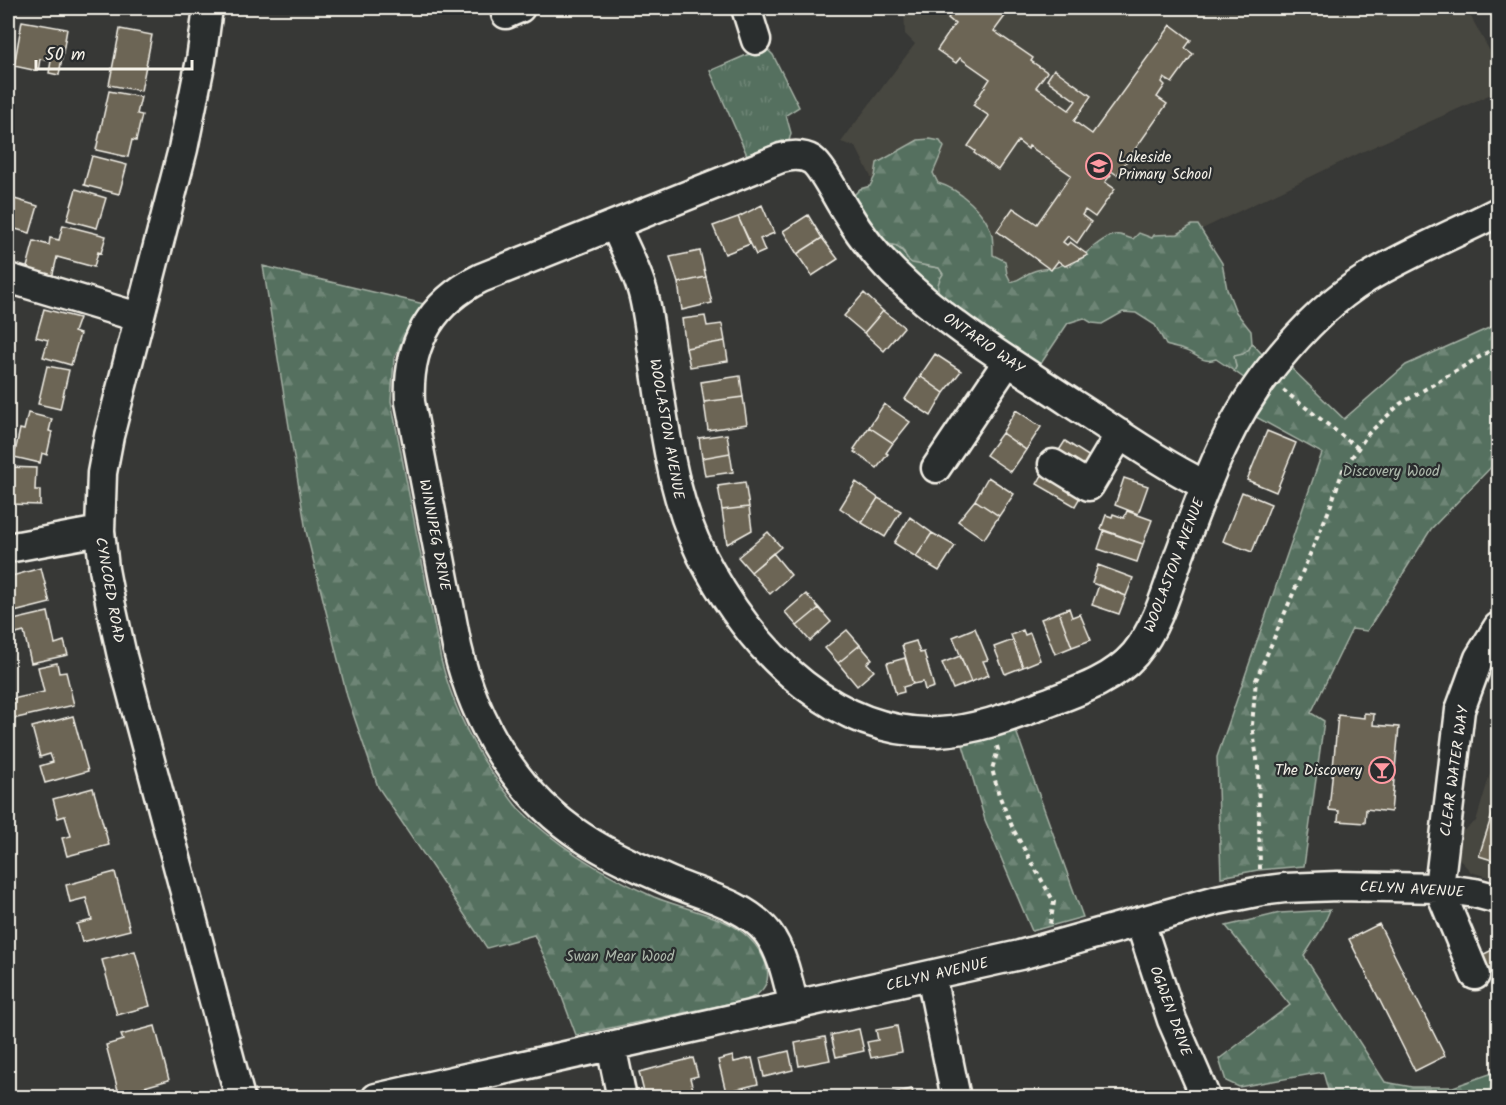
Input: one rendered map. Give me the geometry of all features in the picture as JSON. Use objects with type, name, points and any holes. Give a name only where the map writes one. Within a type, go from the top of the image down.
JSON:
[{"type":"street","name":"CYNCOED ROAD","points":[[204,8],[193,103],[104,457],[100,531],[104,569],[122,656],[240,1098]]},
{"type":"street","points":[[746,8],[756,40]]},
{"type":"street","name":"WINNIPEG DRIVE","points":[[795,1006],[779,954],[768,933],[760,924],[733,907],[609,853],[569,828],[529,791],[501,755],[479,715],[464,679],[410,402],[409,382],[417,344],[426,327],[449,297],[464,286],[781,158],[794,155],[805,157]]},
{"type":"street","name":"ONTARIO WAY","points":[[805,157],[813,161],[820,169],[860,232],[885,264],[942,315],[1167,465],[1205,485]]},
{"type":"street","name":"WOOLASTON AVENUE","points":[[615,225],[643,293],[678,499],[695,544],[710,573],[745,626],[781,666],[802,684],[824,700],[861,719],[915,731],[953,730],[986,724],[1026,711],[1092,684],[1118,669],[1135,654],[1158,614],[1205,485],[1228,434],[1249,397],[1273,364],[1314,320],[1365,280],[1498,212]]},
{"type":"street","points":[[8,278],[138,317]]},
{"type":"street","points":[[936,468],[1008,361]]},
{"type":"street","points":[[1053,464],[1089,486],[1120,434]]},
{"type":"street","points":[[8,548],[100,531]]},
{"type":"street","name":"CLEAR WATER WAY","points":[[1439,888],[1460,710],[1479,658],[1498,627]]},
{"type":"street","name":"CELYN AVENUE","points":[[376,1098],[931,976],[1044,948],[1217,900],[1261,891],[1338,886],[1439,888],[1498,899]]},
{"type":"street","points":[[1439,888],[1475,975]]},
{"type":"street","name":"OGWEN DRIVE","points":[[1140,922],[1172,1020],[1206,1098]]},
{"type":"street","points":[[931,976],[956,1098]]},
{"type":"street","points":[[611,1046],[622,1098]]},
{"type":"path","points":[[1261,891],[1258,766],[1251,725],[1256,680],[1329,510],[1343,470],[1368,434],[1400,404],[1498,346]]},
{"type":"path","points":[[1278,385],[1358,448]]},
{"type":"path","points":[[986,724],[998,750],[992,769],[999,795],[1014,831],[1054,902],[1044,948]]},
{"type":"shaded area","name":"Lakeside Primary School","points":[[904,8],[1466,8],[1498,63],[1498,91],[1364,151],[1198,231],[1062,325],[873,181],[856,147],[841,142],[915,44],[905,34]]},
{"type":"shaded area","points":[[1498,747],[1498,880],[1471,872],[1458,858],[1457,848],[1458,839],[1463,831],[1476,821]]},
{"type":"green space","points":[[765,47],[773,55],[799,107],[786,115],[791,133],[789,141],[783,141],[747,155],[710,71]]},
{"type":"green space","points":[[918,140],[940,141],[944,147],[933,173],[938,183],[963,196],[984,218],[992,235],[993,255],[1005,261],[1011,282],[1038,270],[1064,264],[1068,267],[1100,242],[1114,235],[1133,239],[1139,233],[1152,238],[1154,235],[1178,234],[1192,225],[1198,225],[1222,263],[1227,289],[1236,312],[1251,331],[1252,343],[1249,349],[1243,354],[1234,356],[1236,367],[1234,371],[1216,359],[1206,360],[1185,350],[1166,345],[1155,325],[1136,313],[1123,312],[1102,324],[1092,323],[1084,318],[1068,323],[1040,365],[1032,366],[941,298],[938,286],[943,274],[939,268],[912,263],[897,246],[884,243],[852,197],[860,189],[870,186],[875,176],[877,163]]},
{"type":"green space","points":[[885,243],[899,248],[907,259],[939,268],[943,274],[938,292],[918,276]]},
{"type":"green space","name":"Swan Mear Wood","points":[[263,266],[424,304],[408,327],[394,359],[391,401],[441,660],[465,726],[491,772],[514,803],[548,835],[617,879],[654,897],[724,921],[748,937],[760,952],[767,969],[765,986],[759,993],[747,1000],[576,1035],[556,981],[534,935],[487,948],[378,787],[347,696],[306,531]]},
{"type":"green space","name":"Discovery Wood","points":[[1498,324],[1498,460],[1431,529],[1367,631],[1352,629],[1311,713],[1324,721],[1304,866],[1258,870],[1221,877],[1217,757],[1322,453],[1256,417],[1290,367],[1344,419],[1406,365]]},
{"type":"green space","points":[[1252,343],[1262,354],[1244,378],[1234,371],[1236,367],[1233,356],[1249,349]]},
{"type":"green space","points":[[1016,731],[1083,917],[1032,931],[985,820],[963,745]]},
{"type":"green space","points":[[1330,910],[1322,928],[1304,956],[1385,1082],[1412,1087],[1453,1087],[1498,1071],[1498,1097],[1330,1097],[1323,1072],[1239,1087],[1226,1081],[1219,1059],[1290,1005],[1226,926],[1280,913]]},
{"type":"building","points":[[955,8],[1011,8],[994,31],[1033,58],[1031,61],[1047,72],[1036,87],[1069,110],[1076,101],[1047,80],[1054,69],[1091,96],[1074,121],[1092,134],[1171,25],[1191,40],[1185,48],[1193,54],[1172,83],[1164,78],[1162,82],[1165,85],[1157,97],[1167,104],[1117,175],[1107,168],[1105,171],[1111,175],[1105,182],[1115,189],[1095,217],[1085,210],[1082,215],[1091,222],[1077,243],[1068,236],[1063,242],[1067,245],[1070,242],[1088,255],[1065,266],[1058,261],[1051,270],[997,231],[1013,208],[1037,224],[1071,175],[1018,141],[998,170],[968,146],[989,116],[973,105],[990,79],[960,58],[956,63],[937,50],[955,24],[948,18]]},
{"type":"building","points":[[22,21],[67,29],[59,75],[49,73],[51,61],[40,59],[38,71],[14,66]]},
{"type":"building","points":[[120,29],[152,35],[141,91],[109,85]]},
{"type":"building","points":[[109,91],[141,97],[137,114],[142,115],[136,141],[132,140],[128,157],[96,150]]},
{"type":"building","points":[[92,156],[127,165],[119,194],[84,185]]},
{"type":"building","points":[[76,189],[106,198],[97,228],[67,220]]},
{"type":"building","points":[[8,197],[38,206],[30,233],[8,227]]},
{"type":"building","points":[[762,205],[774,233],[760,239],[765,251],[756,255],[738,217]]},
{"type":"building","points":[[808,215],[822,238],[797,254],[783,231]]},
{"type":"building","points":[[738,217],[750,244],[725,254],[713,226]]},
{"type":"building","points":[[63,225],[106,236],[94,267],[57,257],[52,278],[26,271],[34,241],[49,245],[50,238],[59,240]]},
{"type":"building","points":[[822,238],[838,259],[812,276],[797,254]]},
{"type":"building","points":[[700,251],[706,277],[678,283],[670,257]]},
{"type":"building","points":[[706,277],[712,303],[682,310],[678,283]]},
{"type":"building","points":[[864,293],[883,311],[864,333],[844,316]]},
{"type":"building","points":[[44,309],[79,318],[74,332],[80,334],[71,365],[43,357],[48,340],[36,337]]},
{"type":"building","points":[[883,311],[904,327],[884,351],[864,333]]},
{"type":"building","points":[[705,316],[707,326],[722,324],[725,341],[686,348],[682,319]]},
{"type":"building","points":[[725,341],[728,361],[690,367],[686,348]]},
{"type":"building","points":[[935,354],[961,371],[944,393],[920,376]]},
{"type":"building","points":[[47,366],[69,370],[60,409],[38,404]]},
{"type":"building","points":[[740,376],[743,397],[704,402],[701,382]]},
{"type":"building","points":[[920,376],[944,393],[931,416],[905,399]]},
{"type":"building","points":[[743,397],[747,424],[708,430],[704,402]]},
{"type":"building","points":[[884,404],[910,422],[893,443],[869,427]]},
{"type":"building","points":[[1016,410],[1041,427],[1026,450],[1002,433]]},
{"type":"building","points":[[28,413],[52,419],[47,455],[42,453],[40,463],[14,457],[20,429],[24,430]]},
{"type":"building","points":[[869,427],[893,443],[877,468],[854,452]]},
{"type":"building","points":[[1267,431],[1296,443],[1276,492],[1247,480]]},
{"type":"building","points":[[1002,433],[1026,450],[1011,472],[986,455]]},
{"type":"building","points":[[727,434],[730,453],[702,458],[699,438]]},
{"type":"building","points":[[1065,441],[1093,459],[1084,473],[1056,455]]},
{"type":"building","points":[[730,453],[733,472],[705,476],[702,458]]},
{"type":"building","points":[[8,467],[36,468],[35,490],[40,490],[40,505],[8,504]]},
{"type":"building","points":[[1045,470],[1083,492],[1075,506],[1037,484]]},
{"type":"building","points":[[988,477],[1014,494],[999,516],[975,500]]},
{"type":"building","points":[[1124,478],[1148,486],[1138,514],[1115,505]]},
{"type":"building","points":[[745,482],[749,507],[722,510],[718,486]]},
{"type":"building","points":[[856,482],[878,498],[862,523],[840,508]]},
{"type":"building","points":[[1242,492],[1271,504],[1252,552],[1223,541]]},
{"type":"building","points":[[878,498],[901,511],[885,537],[862,523]]},
{"type":"building","points":[[975,500],[999,516],[984,539],[958,521]]},
{"type":"building","points":[[749,507],[752,530],[727,544],[722,510]]},
{"type":"building","points":[[1127,511],[1152,520],[1143,544],[1101,529],[1106,515],[1112,517],[1113,514],[1124,518]]},
{"type":"building","points":[[910,517],[932,533],[916,557],[894,543]]},
{"type":"building","points":[[1104,531],[1143,544],[1137,562],[1098,549]]},
{"type":"building","points":[[768,532],[781,547],[751,572],[738,557]]},
{"type":"building","points":[[932,533],[955,546],[939,571],[916,557]]},
{"type":"building","points":[[773,553],[791,575],[770,594],[751,572]]},
{"type":"building","points":[[1098,565],[1133,578],[1126,596],[1092,583]]},
{"type":"building","points":[[41,568],[50,603],[14,612],[8,577]]},
{"type":"building","points":[[1099,585],[1126,596],[1119,614],[1092,605]]},
{"type":"building","points":[[806,594],[819,608],[797,626],[785,612]]},
{"type":"building","points":[[819,608],[831,622],[810,641],[797,626]]},
{"type":"building","points":[[1069,608],[1072,617],[1080,614],[1091,640],[1072,647],[1059,612]]},
{"type":"building","points":[[48,612],[55,644],[64,641],[68,655],[31,663],[24,632],[16,634],[13,620]]},
{"type":"building","points":[[1059,612],[1072,647],[1055,654],[1041,619]]},
{"type":"building","points":[[975,628],[988,660],[983,661],[989,675],[971,682],[953,637]]},
{"type":"building","points":[[847,630],[860,645],[838,663],[825,648]]},
{"type":"building","points":[[1023,630],[1025,635],[1030,633],[1040,660],[1023,667],[1011,635]]},
{"type":"building","points":[[1013,640],[1023,667],[1005,674],[994,647]]},
{"type":"building","points":[[916,641],[920,653],[924,652],[934,687],[925,690],[923,682],[913,684],[902,645]]},
{"type":"building","points":[[860,645],[872,659],[867,663],[874,671],[857,686],[838,663]]},
{"type":"building","points":[[960,656],[971,682],[953,689],[942,663]]},
{"type":"building","points":[[905,658],[913,684],[903,687],[904,692],[896,694],[887,663]]},
{"type":"building","points":[[57,663],[59,673],[66,672],[74,705],[8,720],[8,700],[44,692],[38,667]]},
{"type":"building","points":[[1364,713],[1374,714],[1373,725],[1399,727],[1391,812],[1366,809],[1365,823],[1338,821],[1339,811],[1329,810],[1338,715],[1364,718]]},
{"type":"building","points":[[73,716],[88,771],[45,783],[40,766],[53,762],[50,754],[40,757],[32,727]]},
{"type":"building","points":[[93,788],[109,845],[67,856],[62,838],[71,836],[65,816],[58,818],[53,799]]},
{"type":"building","points":[[1498,800],[1498,862],[1479,856]]},
{"type":"building","points":[[115,872],[130,930],[82,942],[77,924],[92,920],[86,898],[70,902],[66,885]]},
{"type":"building","points":[[1379,924],[1445,1056],[1415,1071],[1349,939]]},
{"type":"building","points":[[1498,947],[1498,993],[1480,956]]},
{"type":"building","points":[[135,951],[150,1006],[117,1015],[102,960]]},
{"type":"building","points":[[155,1026],[169,1080],[119,1094],[106,1045],[123,1040],[121,1035]]},
{"type":"building","points":[[897,1026],[902,1052],[871,1058],[867,1042],[878,1040],[876,1030]]},
{"type":"building","points":[[859,1029],[864,1051],[836,1057],[831,1035]]},
{"type":"building","points":[[825,1037],[830,1060],[799,1066],[795,1043]]},
{"type":"building","points":[[789,1051],[793,1070],[764,1077],[760,1058]]},
{"type":"building","points":[[733,1056],[734,1062],[752,1058],[758,1084],[726,1092],[718,1060]]},
{"type":"building","points":[[693,1058],[698,1076],[690,1078],[693,1089],[658,1098],[654,1098],[653,1093],[645,1096],[639,1072]]},
{"type":"building","points":[[912,1089],[914,1098],[879,1098],[879,1096]]},
{"type":"place","name":"Lakeside Primary School","points":[[1099,166]]},
{"type":"place","name":"The Discovery","points":[[1382,770]]}]
